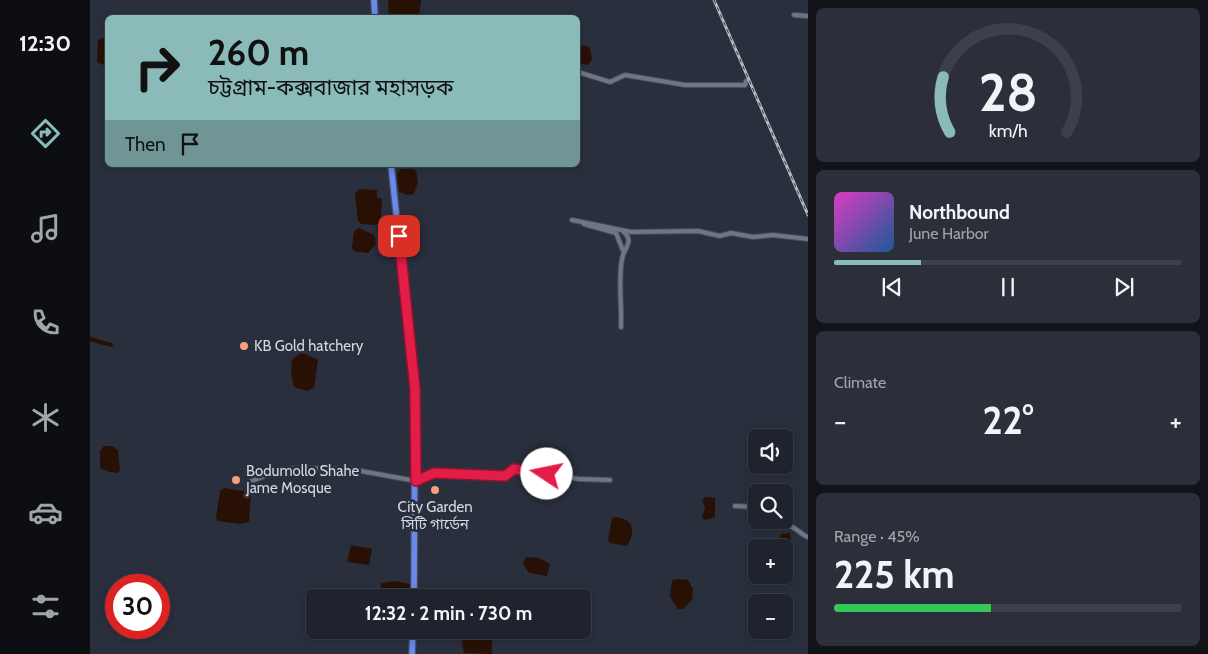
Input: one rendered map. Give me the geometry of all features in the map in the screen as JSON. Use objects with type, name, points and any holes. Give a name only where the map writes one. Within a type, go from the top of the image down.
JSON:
[{"type":"highway","points":[[374,0],[375,15]]},
{"type":"highway","points":[[391,167],[415,389],[414,589]]},
{"type":"highway","points":[[412,654],[413,639]]},
{"type":"street","points":[[794,14],[808,16]]},
{"type":"street","points":[[580,73],[610,82],[625,75],[700,86],[745,85],[746,81]]},
{"type":"street","points":[[624,253],[616,233],[574,221],[623,231],[698,231],[720,236],[731,233],[753,237],[773,235],[808,238]]},
{"type":"street","points":[[621,327],[622,258],[629,241],[628,235],[623,231]]},
{"type":"street","points":[[249,482],[284,469],[332,468],[416,481],[434,473],[505,476],[514,469],[579,479],[610,480]]},
{"type":"street","points":[[735,506],[748,507]]},
{"type":"street","points":[[793,526],[798,528],[802,535],[808,537]]},
{"type":"shaded area","points":[[388,0],[421,0],[419,15],[389,15]]},
{"type":"shaded area","points":[[105,37],[104,65],[97,62],[98,40]]},
{"type":"shaded area","points":[[580,45],[590,47],[592,59],[588,65],[580,63]]},
{"type":"shaded area","points":[[400,169],[413,169],[416,171],[418,182],[414,194],[408,195],[399,192],[397,175]]},
{"type":"shaded area","points":[[360,189],[377,190],[377,197],[382,199],[381,215],[377,225],[361,224],[358,221],[355,193]]},
{"type":"shaded area","points":[[359,228],[374,235],[376,244],[368,253],[354,251],[352,248],[354,231]]},
{"type":"shaded area","points":[[301,352],[318,360],[314,388],[307,391],[294,387],[291,373],[292,360]]},
{"type":"shaded area","points":[[104,446],[112,446],[118,450],[120,470],[117,473],[100,468],[100,451]]},
{"type":"shaded area","points":[[224,488],[249,492],[251,495],[249,522],[240,524],[218,521],[216,518],[220,491]]},
{"type":"shaded area","points":[[705,497],[715,498],[715,517],[705,520],[702,518],[705,507],[702,501]]},
{"type":"shaded area","points":[[617,517],[627,521],[632,527],[627,546],[610,543],[608,540],[612,518]]},
{"type":"shaded area","points":[[790,533],[791,539],[779,539],[781,534]]},
{"type":"shaded area","points":[[351,545],[372,549],[369,565],[347,562]]},
{"type":"shaded area","points":[[526,557],[539,558],[550,564],[547,576],[529,573],[523,564]]},
{"type":"shaded area","points":[[672,580],[688,580],[693,589],[692,600],[683,609],[678,609],[670,597]]},
{"type":"shaded area","points":[[396,581],[410,584],[410,589],[380,589],[381,583]]},
{"type":"shaded area","points":[[463,639],[492,639],[492,654],[464,653]]},
{"type":"waterway","points":[[90,339],[111,345]]},
{"type":"railway","points":[[714,0],[808,215]]},
{"type":"place","name":"KB Gold hatchery","points":[[244,346]]},
{"type":"place","name":"Bodumollo Shahe Jame Mosque","points":[[236,480]]},
{"type":"place","name":"City Garden সিটি গার্ডেন","points":[[435,490]]},
{"type":"route","points":[[399,236],[415,389],[416,481],[434,473],[505,476],[514,469],[547,474]]}]
